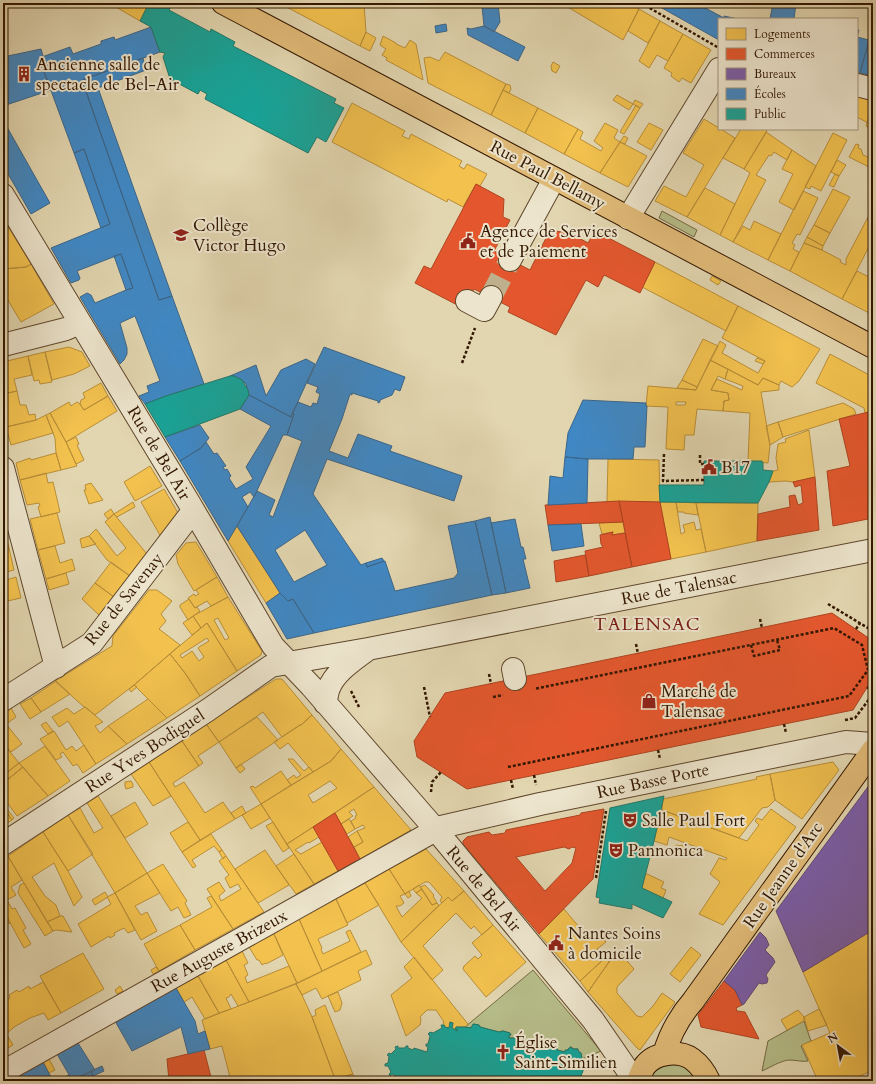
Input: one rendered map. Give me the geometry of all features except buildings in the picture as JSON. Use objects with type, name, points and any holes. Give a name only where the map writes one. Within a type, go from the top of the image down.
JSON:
[{"type":"main road","name":"Rue Paul Bellamy","points":[[223,3],[873,347]]},
{"type":"main road","name":"Rue Jeanne d'Arc","points":[[664,1054],[676,1022],[693,1001],[873,750]]},
{"type":"main road","name":"Rue Jeanne d'Arc","points":[[693,1001],[687,1023],[686,1034],[688,1045],[704,1072]]},
{"type":"main road","points":[[637,1081],[645,1066],[655,1057],[664,1054],[683,1054],[691,1058],[704,1072]]},
{"type":"street","points":[[628,218],[716,59]]},
{"type":"street","points":[[858,85],[873,88]]},
{"type":"street","points":[[510,260],[554,179]]},
{"type":"street","name":"Rue de Bel Air","points":[[3,195],[194,511],[273,646],[289,662],[436,830],[593,1020],[637,1081]]},
{"type":"street","points":[[3,345],[66,329],[80,323]]},
{"type":"street","points":[[3,468],[56,667]]},
{"type":"street","name":"Rue de Savenay","points":[[3,700],[92,643],[194,511]]},
{"type":"street","name":"Rue de Talensac","points":[[289,662],[313,660],[873,550]]},
{"type":"street","name":"Rue de Talensac","points":[[340,684],[344,669],[368,649]]},
{"type":"street","name":"Rue Yves Bodiguel","points":[[3,844],[208,710],[271,666],[289,662]]},
{"type":"street","points":[[325,703],[329,688],[340,684]]},
{"type":"street","name":"Rue Basse Porte","points":[[436,830],[453,824],[540,804],[846,742],[873,744]]},
{"type":"street","name":"Rue Auguste Brizeux","points":[[3,1072],[436,830]]},
{"type":"path","points":[[641,3],[717,47]]},
{"type":"path","points":[[716,59],[718,42]]},
{"type":"path","points":[[462,363],[479,309]]},
{"type":"path","points":[[664,454],[664,481],[704,480]]},
{"type":"path","points":[[700,455],[700,464],[704,464]]},
{"type":"path","points":[[828,604],[873,631]]},
{"type":"path","points":[[760,619],[762,628]]},
{"type":"path","points":[[856,630],[860,623]]},
{"type":"path","points":[[493,697],[516,683],[751,645],[834,628],[862,645],[868,670],[849,696],[508,767]]},
{"type":"path","points":[[751,645],[754,656],[780,650],[777,640]]},
{"type":"path","points":[[636,644],[638,654]]},
{"type":"path","points":[[489,674],[491,684]]},
{"type":"path","points":[[340,684],[354,696],[359,707]]},
{"type":"path","points":[[424,687],[430,717]]},
{"type":"path","points":[[855,718],[873,693],[867,687]]},
{"type":"path","points":[[511,780],[512,789]]},
{"type":"path","points":[[596,878],[607,808]]},
{"type":"green space","points":[[662,211],[697,230],[694,237],[659,218]]},
{"type":"green space","points":[[533,970],[601,1051],[582,1059],[581,1053],[578,1049],[573,1049],[572,1047],[565,1052],[557,1050],[556,1048],[544,1048],[541,1045],[531,1045],[531,1042],[526,1040],[509,1038],[509,1035],[511,1035],[510,1033],[503,1031],[499,1032],[480,1027],[479,1025],[474,1024],[471,1028],[465,1027]]},
{"type":"green space","points":[[804,1021],[811,1041],[801,1046],[808,1061],[789,1060],[762,1071],[768,1041]]},
{"type":"green space","points":[[669,1063],[686,1068],[698,1081],[649,1081],[655,1072]]},
{"type":"tunnel","points":[[491,297],[510,260]]},
{"type":"place","name":"Ancienne salle de spectacle de Bel-Air","points":[[24,74]]},
{"type":"place","name":"Collège Victor Hugo","points":[[181,235]]},
{"type":"place","name":"Agence de Services et de Paiement","points":[[468,241]]},
{"type":"place","name":"B17","points":[[709,467]]},
{"type":"place","name":"Marché de Talensac","points":[[649,701]]},
{"type":"place","name":"Salle Paul Fort","points":[[630,820]]},
{"type":"place","name":"Pannonica","points":[[616,850]]},
{"type":"place","name":"Nantes Soins à domicile","points":[[556,943]]},
{"type":"place","name":"Église Saint-Similien","points":[[503,1052]]},
{"type":"district","name":"TALENSAC","points":[[647,624]]}]
